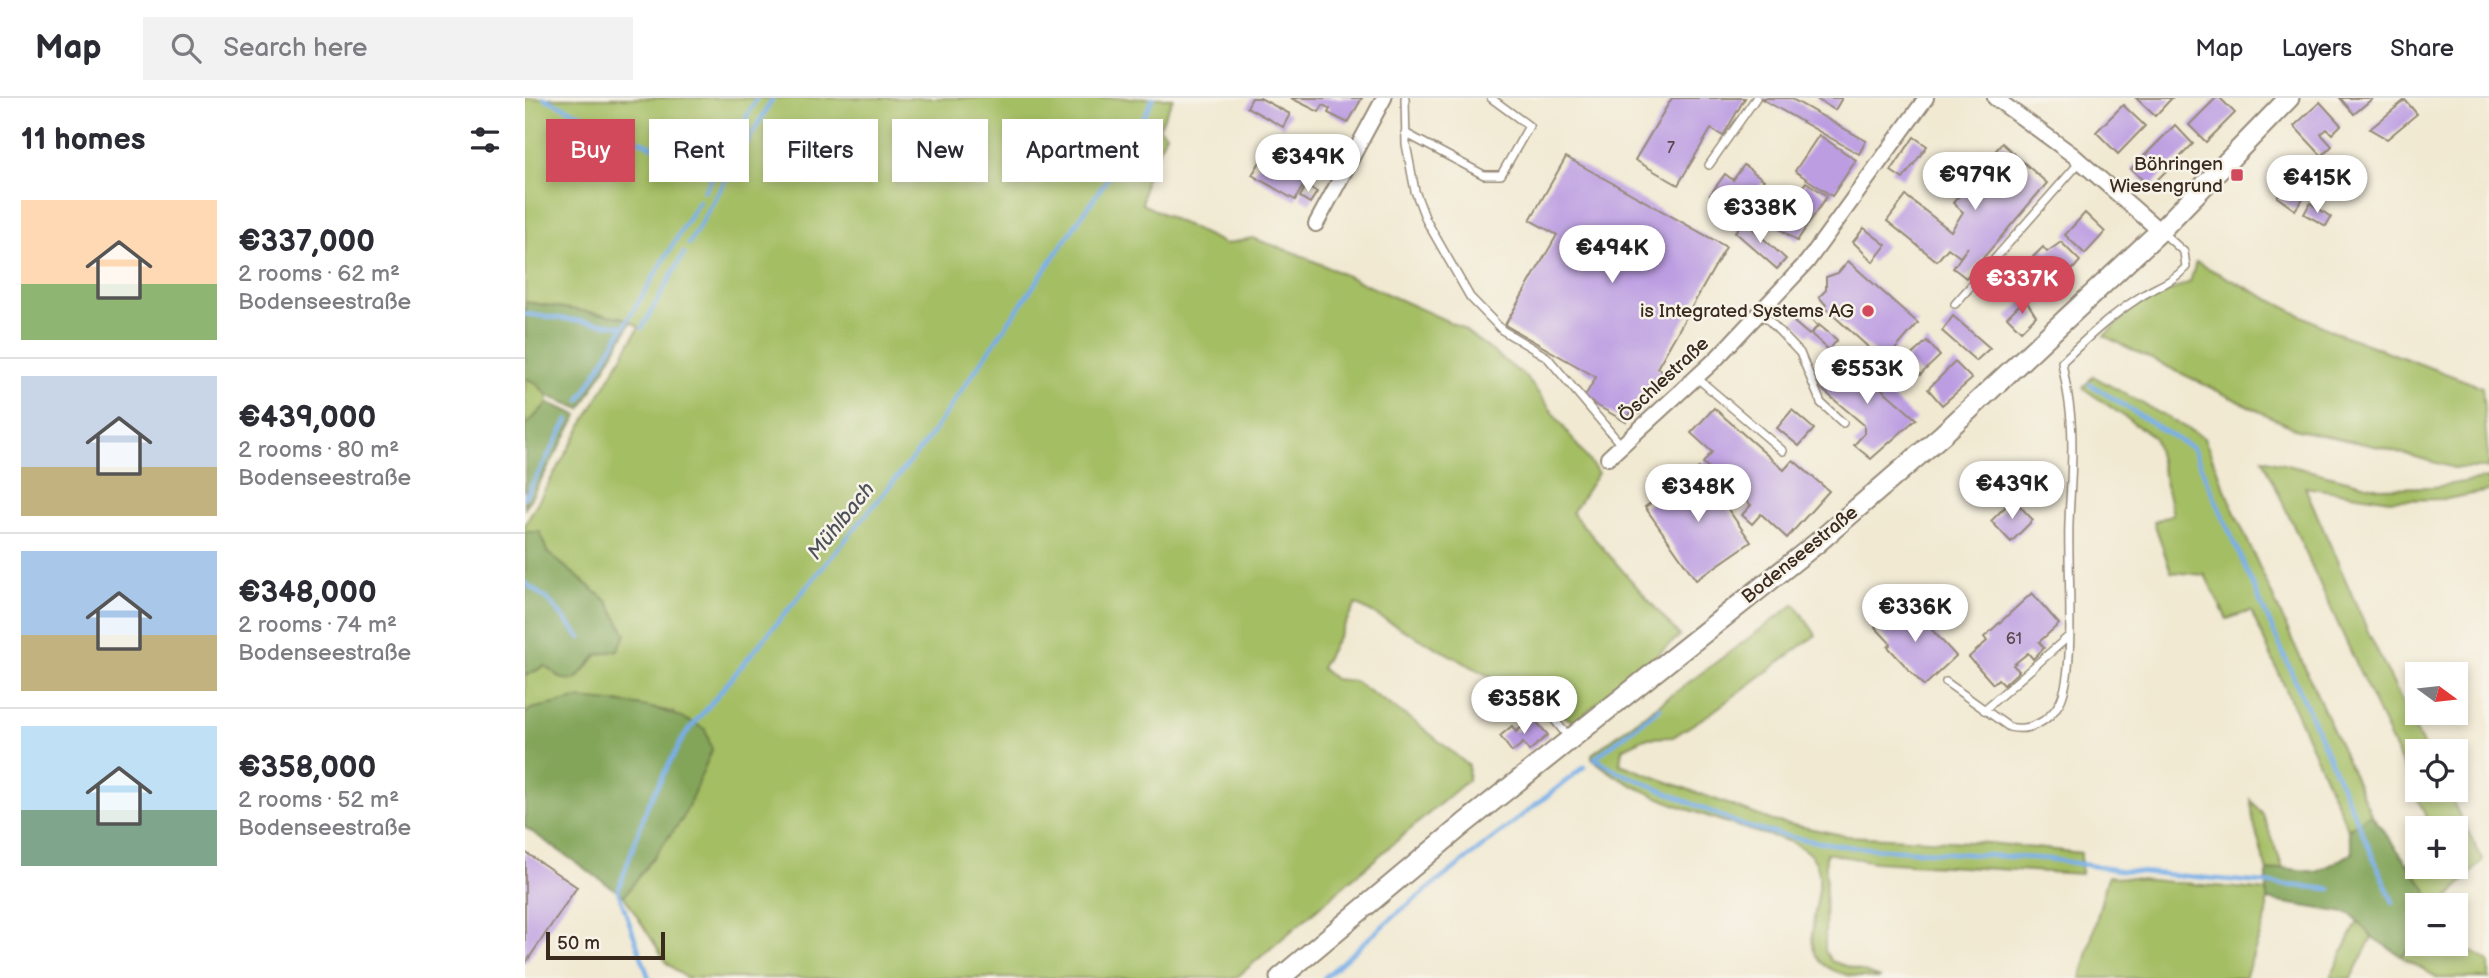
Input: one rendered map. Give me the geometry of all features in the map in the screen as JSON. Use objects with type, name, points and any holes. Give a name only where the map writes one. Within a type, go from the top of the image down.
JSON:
[{"type":"street","points":[[1315,224],[1384,98]]},
{"type":"street","name":"Öschlestraße","points":[[1608,458],[1696,377],[1807,262],[1926,98]]},
{"type":"street","points":[[1994,98],[2017,112],[2080,162],[2160,231]]},
{"type":"street","name":"Bodenseestraße","points":[[1280,978],[1465,823],[1817,543],[1911,462],[2160,231],[2289,98]]},
{"type":"lane","points":[[1405,98],[1405,133],[1415,191],[1426,220],[1470,297],[1502,330],[1547,357],[1622,446]]},
{"type":"lane","points":[[1405,133],[1484,175],[1501,175],[1529,126],[1491,98]]},
{"type":"lane","points":[[1709,165],[1756,98]]},
{"type":"lane","points":[[1955,304],[2080,162]]},
{"type":"lane","points":[[1946,682],[2009,727],[2022,730],[2036,726],[2049,715],[2065,691],[2071,421],[2062,362],[2116,314],[2143,294],[2173,281],[2186,267],[2184,252],[2160,231]]},
{"type":"lane","points":[[1760,311],[1800,353],[1821,404],[1843,423]]},
{"type":"lane","points":[[1696,377],[1783,451]]},
{"type":"lane","points":[[1984,710],[2068,638]]},
{"type":"lane","points":[[1512,691],[1553,718],[1571,740]]},
{"type":"green space","points":[[525,98],[1173,98],[1163,119],[1002,119],[1002,182],[1145,182],[1142,204],[1225,244],[1252,238],[1298,254],[1461,327],[1527,378],[1598,473],[1572,513],[1680,636],[1574,722],[1356,604],[1321,668],[1334,679],[1354,681],[1418,724],[1469,766],[1468,780],[1236,978],[686,978],[667,963],[624,896],[683,818],[674,712],[619,702],[525,714],[525,676],[545,666],[563,679],[579,677],[597,655],[618,650],[608,602],[547,552],[540,532],[525,532],[525,524],[639,327],[621,317],[525,302]]},
{"type":"green space","points":[[2196,262],[2332,331],[2482,387],[2489,468],[2454,468],[2384,448],[2298,430],[2104,336],[2136,306],[2190,282]]},
{"type":"green space","points":[[525,302],[621,317],[631,322],[581,409],[548,396],[536,383],[525,378]]},
{"type":"green space","points":[[2093,376],[2204,438],[2235,513],[2371,814],[2348,829],[2251,611],[2227,619],[2205,575],[2171,572],[2154,522],[2173,514],[2154,437],[2083,388]]},
{"type":"green space","points":[[525,378],[536,383],[548,396],[548,403],[525,426]]},
{"type":"green space","points":[[548,403],[578,415],[525,508],[525,426]]},
{"type":"green space","points":[[2263,459],[2379,488],[2434,487],[2489,478],[2489,491],[2447,499],[2391,500],[2305,487],[2369,634],[2405,708],[2405,725],[2413,725],[2420,739],[2405,739],[2405,771]]},
{"type":"green space","points":[[525,532],[540,532],[547,552],[608,602],[626,634],[618,650],[597,655],[575,680],[563,679],[545,666],[525,676]]},
{"type":"green space","points":[[1795,604],[1816,635],[1711,713],[1673,737],[1645,738],[1622,749],[1620,764],[1773,821],[1847,836],[1989,843],[2081,853],[2081,874],[1875,862],[1826,853],[1825,951],[1831,961],[1881,978],[1843,974],[1822,963],[1813,947],[1819,885],[1817,866],[1806,851],[1785,840],[1686,809],[1644,791],[1592,758],[1592,754]]},
{"type":"green space","points":[[577,699],[628,704],[673,714],[705,729],[712,750],[683,818],[624,896],[525,827],[525,714],[531,709]]},
{"type":"green space","points":[[2251,800],[2263,815],[2283,868],[2267,872],[2253,820]]},
{"type":"green space","points":[[2419,802],[2453,802],[2460,816],[2426,816]]},
{"type":"green space","points":[[2371,814],[2405,860],[2405,879],[2419,879],[2426,889],[2427,893],[2405,893],[2405,953],[2401,956],[2372,937],[2351,914],[2267,900],[2267,872],[2283,868],[2317,872],[2353,853],[2348,829]]},
{"type":"green space","points":[[2468,831],[2483,860],[2468,876]]},
{"type":"green space","points":[[2108,876],[2267,891],[2267,915],[2245,978],[2081,978]]},
{"type":"green space","points":[[2419,879],[2465,879],[2452,893],[2427,893]]},
{"type":"green space","points":[[2358,921],[2372,937],[2351,978],[2330,978]]},
{"type":"green space","points":[[2468,950],[2489,962],[2489,978],[2438,978],[2401,956],[2405,953],[2405,956],[2468,956]]},
{"type":"building","points":[[1252,98],[1260,98],[1290,114],[1283,127],[1247,107]]},
{"type":"building","points":[[1291,98],[1362,98],[1348,123],[1328,113],[1330,109],[1323,105],[1319,112]]},
{"type":"building","points":[[1672,98],[1745,98],[1723,136],[1711,129],[1678,185],[1635,160]]},
{"type":"building","points":[[1760,98],[1790,98],[1866,141],[1859,154]]},
{"type":"building","points":[[1815,98],[1842,98],[1835,110]]},
{"type":"building","points":[[2136,98],[2172,98],[2155,116]]},
{"type":"building","points":[[2216,98],[2220,98],[2235,113],[2206,142],[2189,125]]},
{"type":"building","points":[[2340,98],[2373,98],[2354,114]]},
{"type":"building","points":[[2405,100],[2417,114],[2387,139],[2370,129]]},
{"type":"building","points":[[2320,102],[2341,125],[2332,134],[2327,129],[2321,134],[2332,146],[2322,156],[2294,126]]},
{"type":"building","points":[[2123,105],[2145,126],[2118,154],[2096,132]]},
{"type":"building","points":[[2175,125],[2193,144],[2150,187],[2131,169]]},
{"type":"building","points":[[1819,135],[1856,160],[1832,196],[1795,171]]},
{"type":"building","points":[[1914,137],[1927,146],[1903,179],[1891,171]]},
{"type":"building","points":[[2002,143],[2047,183],[1966,278],[1953,268],[1968,247],[1960,257],[1948,248],[1937,261],[1887,221],[1906,196],[1951,231],[1963,212],[1953,203]]},
{"type":"building","points":[[1268,149],[1310,174],[1295,200],[1252,175]]},
{"type":"building","points":[[1566,157],[1726,247],[1657,368],[1663,371],[1639,414],[1632,410],[1626,422],[1584,398],[1596,377],[1505,325],[1557,235],[1530,220]]},
{"type":"building","points":[[1744,165],[1764,180],[1738,216],[1710,195],[1725,174],[1733,180]]},
{"type":"building","points":[[2288,180],[2307,193],[2295,210],[2277,197]]},
{"type":"building","points":[[1806,182],[1827,196],[1797,241],[1776,226]]},
{"type":"building","points":[[1306,186],[1317,192],[1310,203],[1300,197]]},
{"type":"building","points":[[2310,203],[2331,217],[2326,226],[2304,214]]},
{"type":"building","points":[[2085,213],[2105,232],[2085,254],[2065,235]]},
{"type":"building","points":[[1744,221],[1786,259],[1777,269],[1735,232]]},
{"type":"building","points":[[1864,228],[1886,245],[1873,262],[1853,242]]},
{"type":"building","points":[[2061,242],[2080,261],[2055,290],[2042,279],[2047,273],[2032,258],[2043,247],[2047,252]]},
{"type":"building","name":"is Integrated Systems AG","points":[[1848,261],[1918,323],[1887,359],[1880,352],[1877,355],[1824,307],[1826,305],[1819,297],[1826,290],[1826,277],[1838,273]]},
{"type":"building","points":[[2025,299],[2036,316],[2021,331],[2007,317]]},
{"type":"building","points":[[1802,312],[1818,326],[1809,335],[1794,322]]},
{"type":"building","points":[[1953,316],[1990,348],[1976,361],[1942,331]]},
{"type":"building","points":[[1819,325],[1837,340],[1829,350],[1811,334]]},
{"type":"building","points":[[1927,341],[1940,356],[1920,375],[1906,360]]},
{"type":"building","points":[[1844,356],[1916,419],[1871,459],[1854,445],[1864,434],[1864,425],[1818,386]]},
{"type":"building","points":[[1955,362],[1972,379],[1942,405],[1928,389]]},
{"type":"building","points":[[1714,408],[1784,470],[1793,460],[1829,491],[1787,538],[1761,514],[1752,524],[1742,515],[1751,505],[1703,463],[1712,452],[1691,433]]},
{"type":"building","points":[[1792,410],[1814,429],[1799,446],[1777,428]]},
{"type":"building","points":[[1699,468],[1751,542],[1696,580],[1645,507]]},
{"type":"building","points":[[2013,499],[2033,520],[2011,542],[1991,521]]},
{"type":"building","points":[[2032,593],[2059,624],[2039,642],[2044,648],[2033,659],[2028,653],[2013,665],[2019,671],[2004,685],[1998,679],[1993,684],[1969,657],[1987,641],[1984,637]]},
{"type":"building","points":[[1901,602],[1918,620],[1920,617],[1956,656],[1924,686],[1888,647],[1891,644],[1875,627]]},
{"type":"building","points":[[1533,718],[1548,735],[1529,751],[1523,743],[1512,752],[1500,736],[1512,726],[1516,732]]},
{"type":"building","points":[[525,852],[577,887],[525,964]]},
{"type":"waterway","points":[[544,98],[649,145]]},
{"type":"waterway","points":[[704,192],[757,98]]},
{"type":"waterway","points":[[749,140],[773,98]]},
{"type":"waterway","name":"Mühlbach","points":[[649,978],[618,891],[648,804],[684,736],[926,442],[1128,149],[1153,98]]},
{"type":"waterway","points":[[689,244],[724,182]]},
{"type":"waterway","points":[[580,400],[699,201]]},
{"type":"waterway","points":[[642,328],[684,253]]},
{"type":"waterway","points":[[525,314],[622,326]]},
{"type":"waterway","points":[[2090,384],[2193,449],[2393,902]]},
{"type":"waterway","points":[[525,497],[568,420]]},
{"type":"waterway","points":[[525,583],[548,600],[581,638]]},
{"type":"waterway","points":[[1660,708],[1595,758],[1617,771],[1744,826],[1799,839],[1852,847],[2049,859],[2118,870],[2330,889]]},
{"type":"waterway","points":[[1324,978],[1395,915],[1584,767]]},
{"type":"place","name":"Böhringen Wiesengrund","points":[[2237,175]]},
{"type":"place","name":"is Integrated Systems AG","points":[[1868,311]]}]
